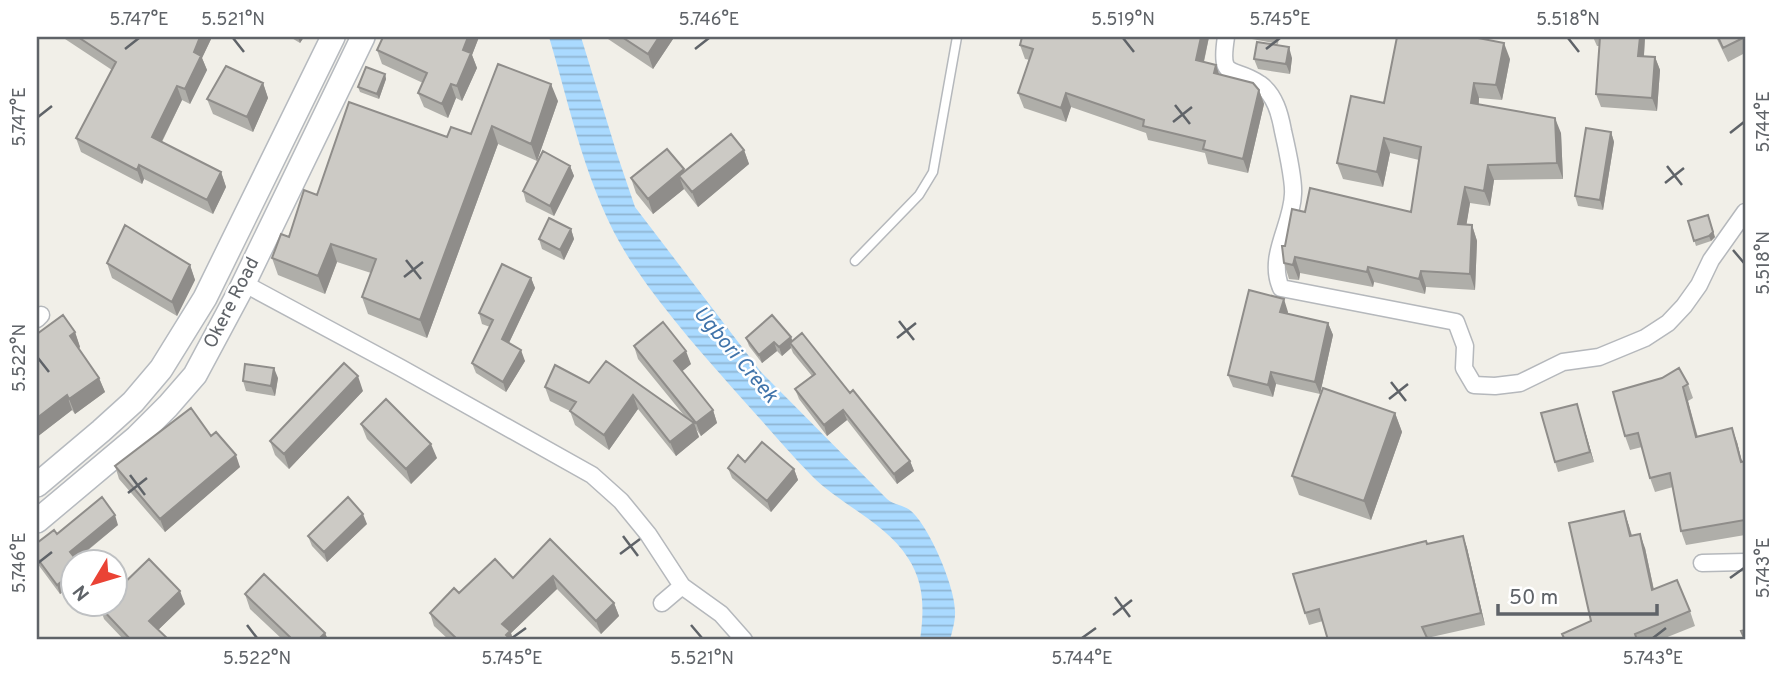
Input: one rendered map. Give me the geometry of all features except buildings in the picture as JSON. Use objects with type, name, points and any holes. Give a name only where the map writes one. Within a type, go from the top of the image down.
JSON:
[{"type":"main road","name":"Okere Road","points":[[37,485],[133,401],[168,357],[205,298],[333,37]]},
{"type":"main road","name":"Okere Road","points":[[37,522],[137,437],[195,375],[243,284],[363,37]]},
{"type":"street","points":[[1226,37],[1223,54],[1226,66],[1230,72],[1260,84],[1271,96],[1284,131],[1293,194],[1275,267],[1281,288],[1456,322],[1465,346],[1464,368],[1474,385],[1495,387],[1520,383],[1563,362],[1599,357],[1644,338],[1668,323],[1699,285],[1711,260],[1745,212]]},
{"type":"street","points":[[243,284],[401,368],[592,475],[621,501],[648,534],[682,586],[721,614],[744,640]]},
{"type":"street","points":[[1702,563],[1745,562]]},
{"type":"street","points":[[662,603],[682,586]]},
{"type":"lane","points":[[855,261],[919,195],[933,172],[957,37]]},
{"type":"water","name":"Ugbori Creek","points":[[549,37],[581,37],[635,207],[761,372],[887,499],[911,511],[926,530],[952,590],[955,614],[950,640],[920,640],[922,608],[918,578],[899,546],[876,524],[803,467],[688,337],[636,269],[619,242],[594,186]]}]
